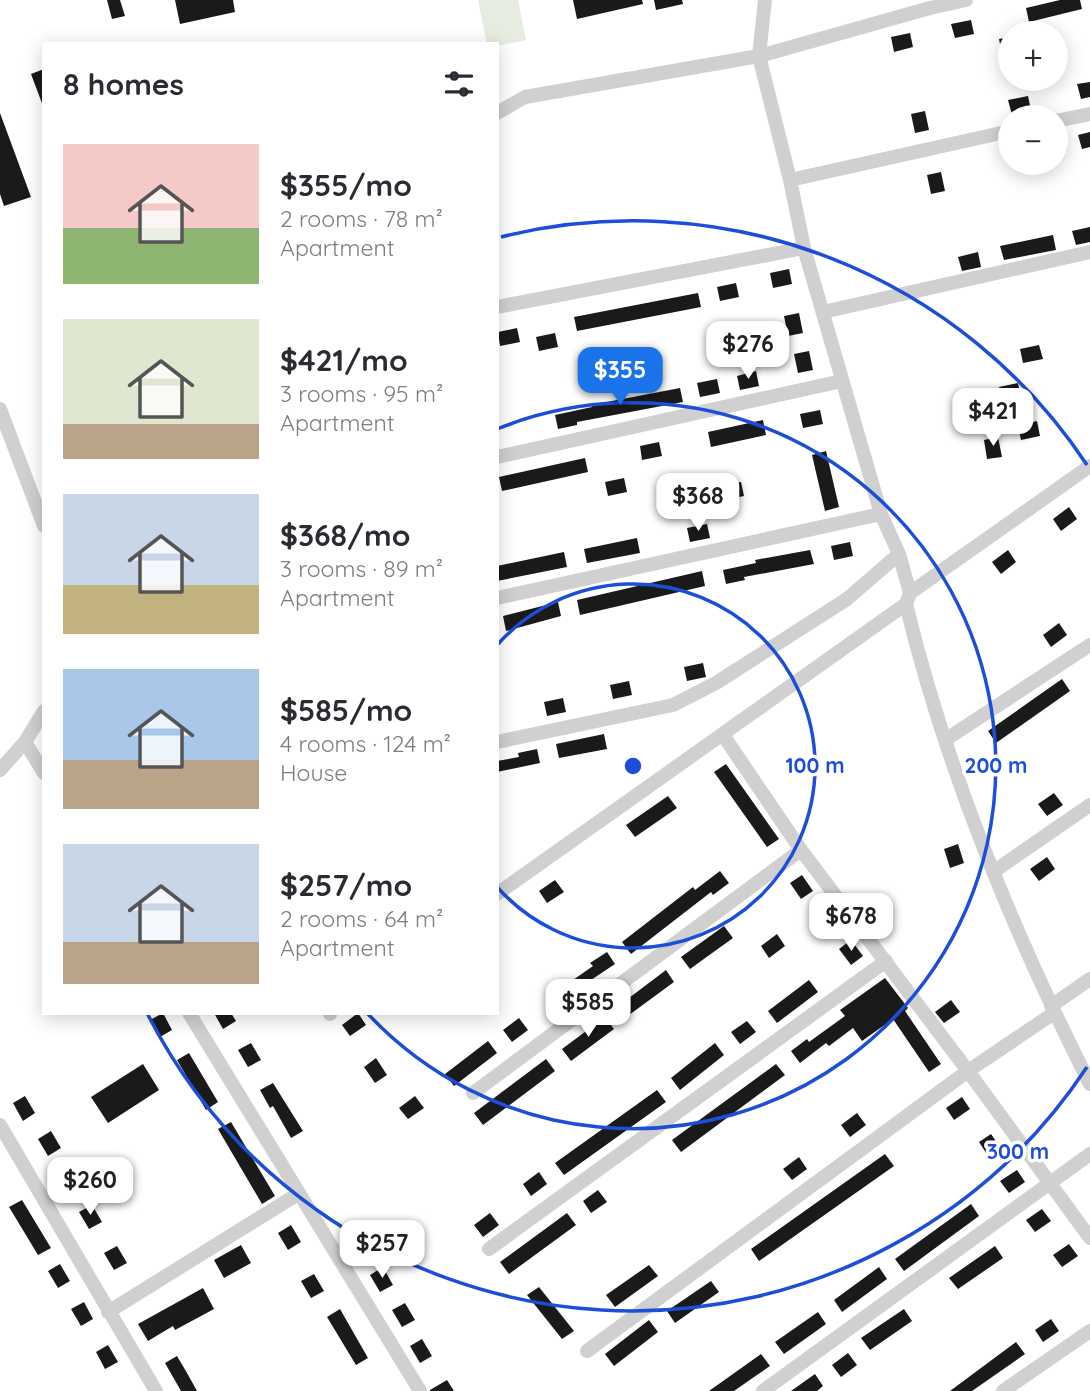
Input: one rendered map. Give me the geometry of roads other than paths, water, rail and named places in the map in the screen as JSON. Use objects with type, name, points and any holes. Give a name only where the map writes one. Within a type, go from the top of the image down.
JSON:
[{"type":"street","points":[[765,0],[759,56],[804,248],[881,514],[899,554],[945,740],[993,872],[1052,1010],[1090,1084]]},
{"type":"street","points":[[499,112],[525,97],[759,56],[967,0]]},
{"type":"street","points":[[1068,118],[1090,114]]},
{"type":"street","points":[[790,180],[998,134]]},
{"type":"street","points":[[499,307],[804,248]]},
{"type":"street","points":[[823,312],[1090,252]]},
{"type":"street","points":[[499,457],[842,381]]},
{"type":"street","points":[[0,408],[42,521]]},
{"type":"street","points":[[499,893],[723,735],[1090,466]]},
{"type":"street","points":[[499,598],[881,514]]},
{"type":"street","points":[[499,742],[673,705],[716,683],[847,599],[899,554]]},
{"type":"street","points":[[945,740],[1090,645]]},
{"type":"street","points":[[0,770],[25,742],[42,714]]},
{"type":"street","points":[[723,735],[801,850],[1090,1238]]},
{"type":"street","points":[[25,742],[38,753]]},
{"type":"street","points":[[993,872],[1090,805]]},
{"type":"street","points":[[473,1093],[801,850]]},
{"type":"street","points":[[489,1249],[886,961]]},
{"type":"street","points":[[587,1351],[1052,1010],[1090,979]]},
{"type":"street","points":[[190,1015],[420,1391]]},
{"type":"street","points":[[0,1125],[156,1391]]},
{"type":"street","points":[[763,1391],[1090,1154]]},
{"type":"street","points":[[108,1312],[298,1194]]},
{"type":"street","points":[[1003,1391],[1090,1331]]}]
